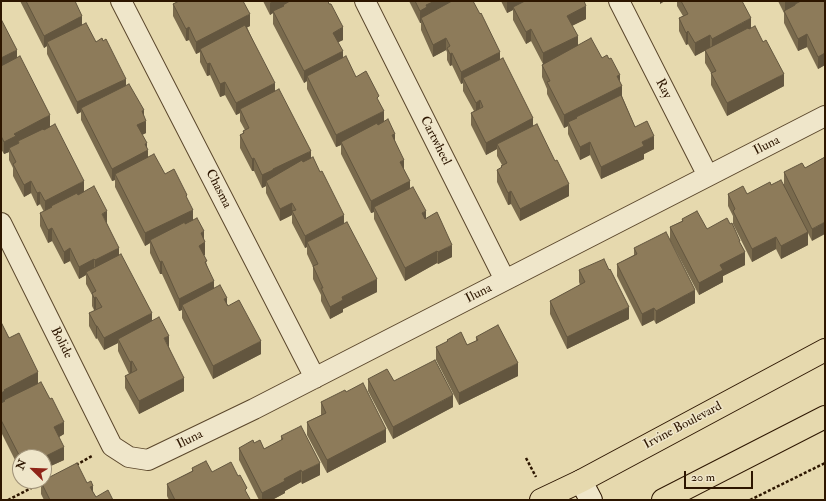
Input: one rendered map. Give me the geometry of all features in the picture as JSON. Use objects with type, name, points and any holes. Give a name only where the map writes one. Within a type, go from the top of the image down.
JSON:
[{"type":"main road","name":"Irvine Boulevard","points":[[541,500],[581,481],[825,350]]},
{"type":"main road","points":[[663,500],[825,416]]},
{"type":"street","name":"Chasma","points":[[121,1],[315,378]]},
{"type":"street","name":"Cartwheel","points":[[365,1],[505,280]]},
{"type":"street","name":"Ray","points":[[619,1],[708,176]]},
{"type":"street","name":"Iluna","points":[[121,452],[148,460],[254,409],[825,116]]},
{"type":"street","name":"Bolide","points":[[1,223],[121,452]]},
{"type":"street","points":[[581,481],[591,500]]},
{"type":"path","points":[[71,468],[121,452]]},
{"type":"path","points":[[750,500],[825,463]]},
{"type":"path","points":[[8,500],[29,489]]},
{"type":"building","points":[[26,1],[75,1],[82,16],[44,36]]},
{"type":"building","points":[[179,1],[243,1],[250,14],[196,42],[189,27],[186,29],[173,4]]},
{"type":"building","points":[[290,1],[328,1],[343,27],[333,33],[343,51],[304,71],[273,11],[284,6],[283,5]]},
{"type":"building","points":[[415,1],[435,1],[426,5],[427,7],[420,11]]},
{"type":"building","points":[[452,1],[473,1],[480,14],[481,13],[500,52],[461,72],[452,53],[450,54],[447,48],[450,46],[446,38],[433,45],[421,18]]},
{"type":"building","points":[[525,1],[584,1],[586,6],[567,16],[578,36],[543,53],[531,29],[526,32],[513,7]]},
{"type":"building","points":[[681,1],[742,1],[751,18],[712,39],[710,35],[695,43],[688,31],[686,33],[679,18],[688,14]]},
{"type":"building","points":[[801,1],[825,1],[825,53],[818,57],[807,34],[798,39],[784,11]]},
{"type":"building","points":[[1,19],[17,50],[1,58]]},
{"type":"building","points":[[86,23],[96,42],[102,38],[103,41],[106,39],[126,79],[77,102],[47,42]]},
{"type":"building","points":[[245,25],[275,83],[236,103],[225,82],[220,84],[210,63],[207,64],[200,49]]},
{"type":"building","points":[[755,26],[763,42],[766,40],[784,74],[727,103],[711,73],[716,71],[705,50],[748,28],[749,29]]},
{"type":"building","points":[[591,38],[602,58],[607,55],[609,59],[611,58],[620,75],[617,76],[622,86],[564,115],[547,82],[550,81],[542,65]]},
{"type":"building","points":[[20,56],[50,115],[14,134],[16,136],[4,142],[1,136],[1,66]]},
{"type":"building","points":[[346,56],[356,77],[366,71],[379,96],[377,98],[384,111],[336,135],[307,76]]},
{"type":"building","points":[[503,58],[533,118],[486,143],[471,113],[483,107],[480,100],[476,103],[463,78]]},
{"type":"building","points":[[129,84],[144,110],[142,111],[146,121],[137,125],[147,143],[145,144],[148,150],[112,169],[81,108]]},
{"type":"building","points":[[279,89],[311,151],[262,175],[240,135],[244,133],[243,131],[249,128],[240,109]]},
{"type":"building","points":[[621,95],[635,127],[647,121],[654,136],[642,142],[644,146],[601,167],[590,142],[580,147],[568,122]]},
{"type":"building","points":[[388,119],[395,134],[392,135],[404,160],[400,162],[410,181],[371,201],[341,142],[377,123],[378,125]]},
{"type":"building","points":[[55,124],[84,181],[45,201],[40,192],[37,193],[31,181],[24,185],[13,164],[16,162],[9,148],[19,143],[18,141]]},
{"type":"building","points":[[537,124],[555,161],[557,160],[569,184],[520,209],[511,191],[508,193],[497,170],[507,163],[497,144]]},
{"type":"building","points":[[154,154],[165,174],[174,169],[193,210],[145,233],[115,174]]},
{"type":"building","points":[[313,157],[320,172],[322,171],[344,215],[305,236],[292,211],[296,210],[292,203],[280,209],[266,181],[302,160],[303,162]]},
{"type":"building","points":[[825,157],[825,222],[812,229],[784,172],[802,163],[805,168]]},
{"type":"building","points":[[781,180],[808,232],[781,246],[776,237],[752,249],[733,211],[735,209],[728,194],[743,186],[747,194],[770,182],[771,185]]},
{"type":"building","points":[[94,186],[107,211],[102,214],[119,248],[79,267],[70,248],[64,252],[52,228],[48,230],[40,213],[77,193],[78,195]]},
{"type":"building","points":[[413,187],[426,211],[422,213],[425,219],[437,212],[452,245],[438,252],[437,251],[405,268],[374,207]]},
{"type":"building","points":[[697,211],[707,229],[727,218],[730,224],[732,223],[745,252],[720,265],[723,270],[699,283],[670,227],[683,221],[682,219]]},
{"type":"building","points":[[197,218],[204,231],[201,233],[205,242],[199,246],[207,261],[205,262],[214,281],[179,299],[162,261],[160,262],[150,240],[185,222],[185,224]]},
{"type":"building","points":[[347,222],[377,279],[342,297],[343,300],[330,307],[313,266],[318,264],[307,242]]},
{"type":"building","points":[[666,232],[695,290],[656,311],[654,308],[642,314],[617,264],[637,254],[634,248]]},
{"type":"building","points":[[121,254],[152,313],[104,338],[89,313],[102,307],[96,297],[94,298],[92,293],[96,291],[86,272]]},
{"type":"building","points":[[604,259],[629,307],[567,337],[550,301],[585,282],[579,270]]},
{"type":"building","points":[[220,285],[227,298],[224,299],[228,306],[239,300],[261,341],[213,366],[182,305]]},
{"type":"building","points":[[159,317],[169,336],[164,338],[184,378],[139,401],[125,376],[137,370],[132,361],[130,362],[118,339]]},
{"type":"building","points":[[1,322],[9,338],[19,333],[38,372],[1,393]]},
{"type":"building","points":[[498,325],[518,363],[459,393],[436,347],[461,332],[467,345],[478,340],[476,337]]},
{"type":"building","points":[[435,360],[453,395],[393,427],[368,379],[387,369],[394,381]]},
{"type":"building","points":[[41,382],[50,399],[52,398],[64,422],[54,427],[64,447],[52,453],[52,449],[16,449],[1,420],[1,403],[5,401],[4,400]]},
{"type":"building","points":[[363,383],[386,429],[327,460],[307,422],[326,413],[321,402]]},
{"type":"building","points":[[301,426],[320,463],[302,472],[301,470],[284,479],[285,481],[262,493],[239,448],[253,440],[254,443],[260,440],[264,449],[283,439],[281,436]]},
{"type":"building","points":[[206,461],[212,472],[231,462],[238,476],[240,475],[247,488],[245,490],[250,499],[175,500],[167,484],[193,471],[192,468]]},
{"type":"building","points":[[77,463],[87,483],[91,481],[93,486],[90,487],[96,497],[108,490],[113,500],[50,500],[44,489],[52,489],[52,476]]}]
